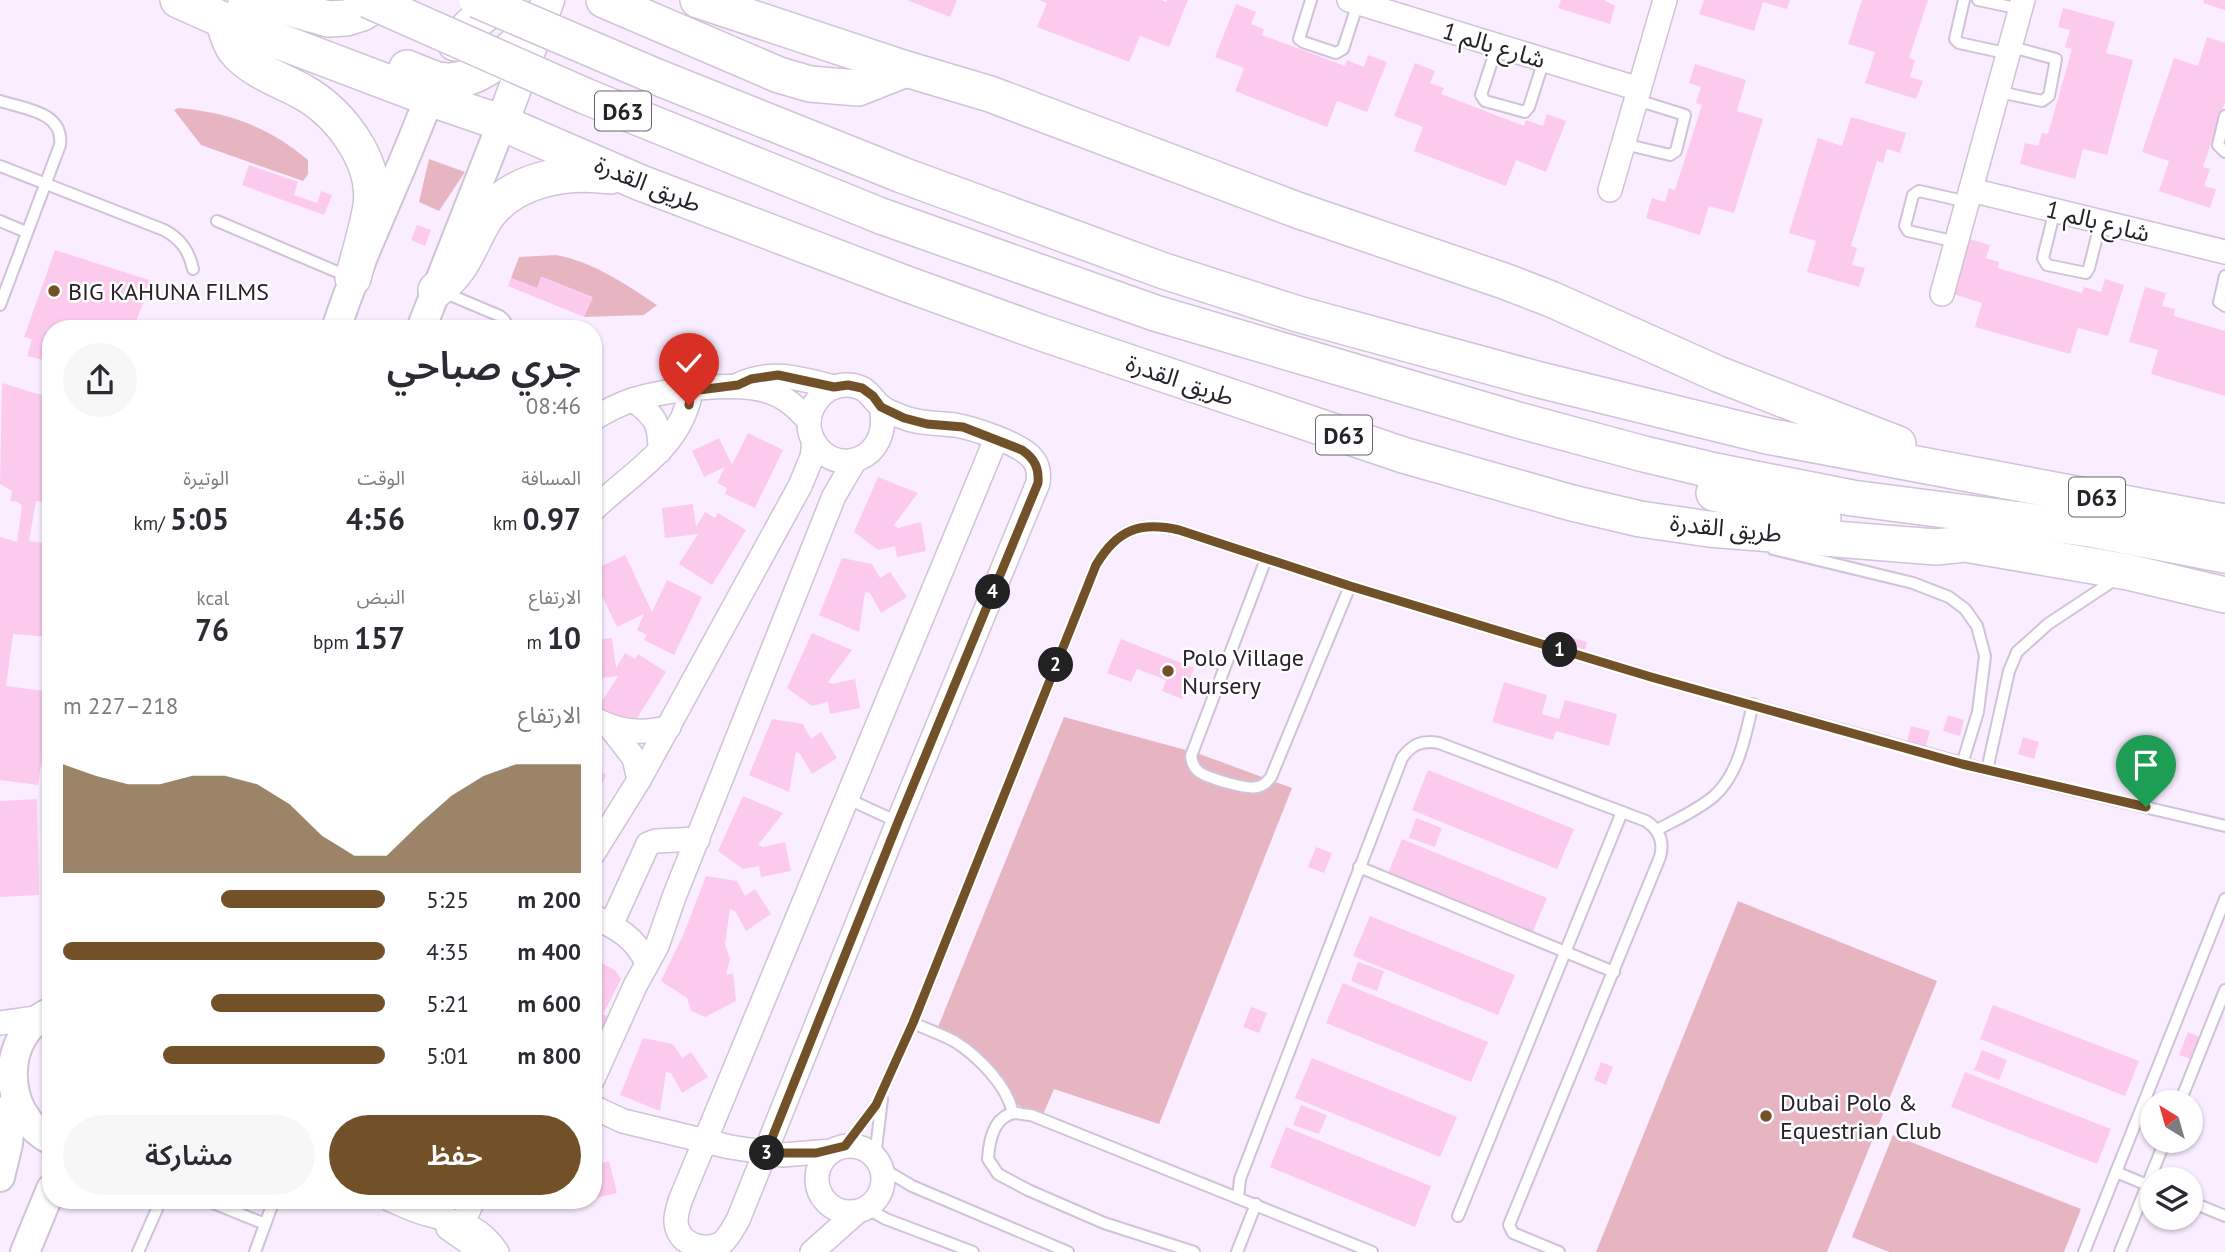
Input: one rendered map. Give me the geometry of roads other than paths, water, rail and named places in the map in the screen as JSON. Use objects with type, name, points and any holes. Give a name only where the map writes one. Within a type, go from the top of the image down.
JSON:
[{"type":"main road","name":"طريق القدرة","points":[[178,0],[233,9],[434,89],[502,123],[641,183],[796,243],[1042,333],[1403,455],[1572,503],[1640,519],[1709,529],[1936,547],[1965,544],[2128,572],[2225,594]]},
{"type":"main road","name":"طريق القدرة","points":[[368,0],[585,96],[881,216],[1155,313],[1518,420],[1644,454],[1784,485],[1916,508],[2090,529],[2225,555]]},
{"type":"main road","points":[[353,278],[370,206],[369,177],[362,157],[340,124],[317,102],[266,73],[234,49],[233,9],[275,4],[312,16],[337,18],[362,13],[382,0]]},
{"type":"main road","points":[[434,89],[475,0]]},
{"type":"main road","name":"D63","points":[[475,0],[902,175],[1152,266],[1298,314],[1536,379],[1768,436],[2225,522]]},
{"type":"main road","points":[[454,43],[502,0]]},
{"type":"main road","points":[[604,0],[779,75],[810,84],[858,88],[906,69]]},
{"type":"main road","name":"D63","points":[[698,0],[726,6],[906,69],[981,91],[1297,210],[1504,281],[1718,374],[1969,473]]},
{"type":"main road","points":[[434,89],[482,71],[543,12]]},
{"type":"main road","points":[[502,123],[543,12]]},
{"type":"main road","points":[[436,289],[460,267],[490,213],[515,190],[533,182],[570,175],[606,175],[641,183]]},
{"type":"main road","points":[[1518,420],[1553,440],[1590,456],[1761,506],[1965,544]]},
{"type":"street","points":[[1610,190],[1665,0]]},
{"type":"street","name":"شارع بالم 1","points":[[1363,2],[1544,60],[1638,95]]},
{"type":"street","points":[[1942,294],[2022,5]]},
{"type":"street","points":[[339,320],[353,278],[434,89]]},
{"type":"street","points":[[424,320],[502,123]]},
{"type":"street","name":"شارع بالم 1","points":[[1970,196],[2055,210],[2225,252]]},
{"type":"street","points":[[602,414],[634,400],[738,385],[751,379],[778,375],[834,387],[848,385],[862,388],[873,396],[881,407],[884,421],[882,436],[864,454],[834,496],[657,946],[602,1060]]},
{"type":"street","points":[[738,385],[770,392],[783,398],[811,432],[823,452],[833,458],[864,454],[927,424]]},
{"type":"street","points":[[602,840],[639,780],[807,472],[813,407],[821,395],[834,387]]},
{"type":"street","points":[[602,502],[670,441],[684,418],[691,391]]},
{"type":"street","points":[[634,400],[656,421],[660,451]]},
{"type":"street","points":[[881,407],[904,418],[927,424],[963,427],[996,439],[1030,455],[1039,473],[1038,483],[898,822],[766,1153],[730,1234],[723,1242],[713,1247],[701,1248],[691,1245],[682,1237],[677,1227],[676,1216],[680,1200],[996,439]]},
{"type":"street","points":[[602,723],[642,731],[669,726]]},
{"type":"street","points":[[602,724],[634,758],[639,780]]},
{"type":"street","points":[[610,925],[648,844],[656,841],[698,839]]},
{"type":"street","points":[[610,925],[649,933],[664,928]]},
{"type":"street","points":[[610,925],[639,947],[647,963]]},
{"type":"street","points":[[0,1023],[42,1015]]},
{"type":"street","points":[[0,1177],[8,1144],[6,1058],[17,1035],[42,1016]]},
{"type":"street","points":[[5,1089],[21,1121],[42,1136]]},
{"type":"street","points":[[602,1111],[622,1121],[706,1142],[766,1153],[796,1154],[838,1148],[862,1148],[878,1162],[884,1179],[881,1191],[876,1201],[811,1252]]},
{"type":"street","points":[[811,1252],[824,1158],[838,1148]]},
{"type":"street","points":[[766,1153],[818,1187],[836,1210],[862,1210]]},
{"type":"street","points":[[25,1252],[43,1209]]},
{"type":"street","points":[[415,1209],[460,1228],[482,1233],[497,1252]]},
{"type":"street","points":[[425,1213],[431,1209]]},
{"type":"street","points":[[460,1228],[469,1209]]},
{"type":"street","points":[[460,1228],[476,1252]]},
{"type":"lane","points":[[1311,0],[1299,39],[1336,53],[1342,51],[1363,2]]},
{"type":"lane","points":[[1964,0],[1955,40],[1959,43],[2056,59],[2049,96],[2042,101],[2000,92]]},
{"type":"lane","points":[[1978,0],[2022,5]]},
{"type":"lane","points":[[1497,46],[1481,95],[1485,101],[1525,111],[1529,107],[1544,60]]},
{"type":"lane","points":[[1624,144],[1670,155],[1676,151],[1685,115],[1638,95]]},
{"type":"lane","points":[[0,101],[45,115],[59,127],[60,145],[26,232],[4,279],[0,305]]},
{"type":"lane","points":[[2225,116],[2218,145],[2225,152]]},
{"type":"lane","points":[[0,166],[172,234],[187,249],[194,269]]},
{"type":"lane","points":[[1957,242],[1906,229],[1913,195],[1919,191],[1970,196]]},
{"type":"lane","points":[[2055,210],[2043,258],[2047,265],[2085,272],[2089,268],[2101,221]]},
{"type":"lane","points":[[0,221],[26,232]]},
{"type":"lane","points":[[216,221],[353,278]]},
{"type":"lane","points":[[2225,276],[2219,299],[2225,306]]},
{"type":"lane","points":[[436,289],[504,320]]},
{"type":"lane","points":[[838,1148],[867,1119],[884,1090],[1096,565],[1106,548],[1121,535],[1140,527],[1160,525],[1564,652],[1962,764],[2225,826]]},
{"type":"lane","points":[[1709,529],[1755,545],[1913,583],[1949,597],[1965,609],[1977,626],[1984,656],[1978,712],[1962,764]]},
{"type":"lane","points":[[1266,559],[1191,756],[1193,765],[1199,772],[1245,788],[1264,785],[1271,777],[1350,586]]},
{"type":"lane","points":[[1987,770],[2009,671],[2017,652],[2048,624],[2128,572]]},
{"type":"lane","points":[[1657,830],[1698,807],[1728,780],[1738,758],[1753,704]]},
{"type":"lane","points":[[1238,1198],[1240,1179],[1402,758],[1408,749],[1428,741],[1646,821],[1657,830],[1662,842],[1660,857],[1509,1225],[1513,1233],[1559,1252]]},
{"type":"lane","points":[[848,799],[898,822]]},
{"type":"lane","points":[[1458,1216],[1622,813]]},
{"type":"lane","points":[[1359,867],[1614,972]]},
{"type":"lane","points":[[2084,1252],[2225,899]]},
{"type":"lane","points":[[2185,1090],[2225,990]]},
{"type":"lane","points":[[913,1023],[953,1040],[971,1053],[1000,1086],[1013,1113]]},
{"type":"lane","points":[[884,1090],[878,1162],[912,1186],[1068,1252]]},
{"type":"lane","points":[[1194,1252],[1104,1223],[998,1174],[988,1159],[992,1133],[999,1121],[1013,1113],[1031,1115],[1373,1252]]},
{"type":"lane","points":[[2116,1172],[2140,1182]]},
{"type":"lane","points":[[1237,1252],[1256,1204]]},
{"type":"lane","points":[[2203,1207],[2225,1216]]},
{"type":"lane","points":[[2120,1252],[2140,1208]]},
{"type":"lane","points":[[138,1252],[157,1209]]},
{"type":"lane","points":[[228,1209],[265,1224]]},
{"type":"lane","points":[[255,1252],[271,1209]]},
{"type":"lane","points":[[862,1210],[973,1252]]},
{"type":"place","name":"BIG KAHUNA FILMS","points":[[54,291]]},
{"type":"place","name":"Polo Village Nursery","points":[[1168,671]]},
{"type":"place","name":"Dubai Polo & Equestrian Club","points":[[1766,1116]]}]
